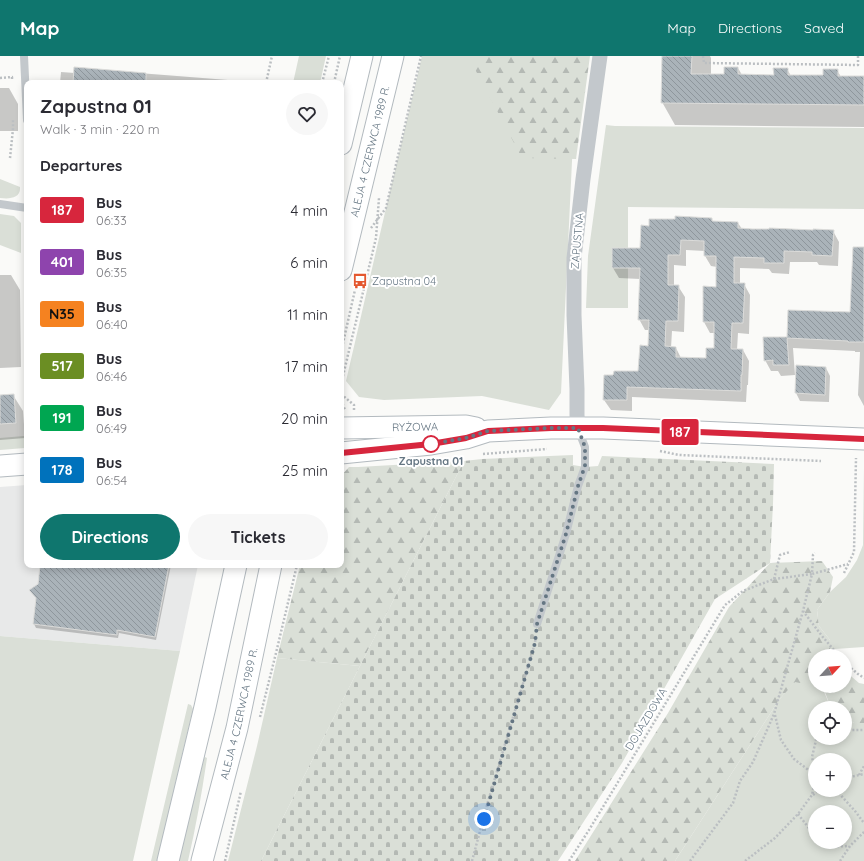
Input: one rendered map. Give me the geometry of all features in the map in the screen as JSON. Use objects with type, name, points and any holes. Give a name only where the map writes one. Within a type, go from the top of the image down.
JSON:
[{"type":"main road","points":[[344,131],[362,56]]},
{"type":"main road","name":"ALEJA 4 CZERWCA 1989 R.","points":[[350,272],[393,56]]},
{"type":"main road","name":"RYŻOWA","points":[[344,420],[466,426],[488,431]]},
{"type":"main road","name":"RYŻOWA","points":[[344,452],[431,444],[466,438],[488,431],[551,428],[861,439]]},
{"type":"main road","points":[[0,466],[24,464]]},
{"type":"main road","points":[[168,861],[207,699],[235,568]]},
{"type":"main road","name":"ALEJA 4 CZERWCA 1989 R.","points":[[202,861],[237,728],[269,568]]},
{"type":"street","name":"ZAPUSTNA","points":[[578,428],[576,415],[577,389],[574,315],[574,258],[600,56]]},
{"type":"lane","points":[[24,56],[25,80]]},
{"type":"lane","points":[[0,204],[24,208]]},
{"type":"lane","points":[[537,624],[566,534],[578,486],[585,466],[585,447],[578,428]]},
{"type":"path","points":[[267,80],[272,56]]},
{"type":"path","points":[[323,80],[329,56]]},
{"type":"path","points":[[335,80],[340,56]]},
{"type":"path","points":[[370,233],[371,228],[386,208],[421,56]]},
{"type":"path","points":[[704,56],[704,63],[858,66],[858,56]]},
{"type":"path","points":[[0,78],[12,77],[12,85]]},
{"type":"path","points":[[10,158],[14,129],[13,114]]},
{"type":"path","points":[[344,371],[376,238],[379,197]]},
{"type":"path","points":[[344,325],[350,272]]},
{"type":"path","points":[[344,397],[354,405]]},
{"type":"path","points":[[844,573],[854,552],[856,463],[861,439]]},
{"type":"path","points":[[654,450],[679,455],[821,461]]},
{"type":"path","points":[[774,579],[780,555],[790,552]]},
{"type":"path","points":[[690,861],[733,803],[740,781],[753,762],[774,714],[803,611],[812,574],[814,553]]},
{"type":"path","name":"DOJAZDOWA","points":[[569,861],[725,605],[743,591],[774,579],[812,574],[848,564]]},
{"type":"path","points":[[803,611],[833,649]]},
{"type":"path","points":[[472,861],[535,643],[537,624]]},
{"type":"path","points":[[852,669],[864,678]]},
{"type":"path","points":[[774,714],[781,740],[794,759],[808,770]]},
{"type":"path","points":[[852,730],[864,730]]},
{"type":"path","points":[[859,775],[864,766]]},
{"type":"path","points":[[852,776],[864,774]]},
{"type":"path","points":[[745,861],[775,838],[798,814],[811,797]]},
{"type":"path","points":[[842,797],[864,823]]},
{"type":"path","points":[[798,814],[808,827]]},
{"type":"path","points":[[852,844],[864,832]]},
{"type":"path","points":[[840,861],[848,849]]},
{"type":"shaded area","points":[[24,485],[24,568],[197,568],[180,651],[0,636],[0,487]]},
{"type":"green space","points":[[299,56],[326,56],[321,80],[294,80]]},
{"type":"green space","points":[[422,56],[584,56],[574,119],[561,393],[549,410],[482,396],[384,400],[359,397],[346,381]]},
{"type":"green space","points":[[468,56],[590,56],[576,159],[522,158]]},
{"type":"green space","points":[[606,125],[864,128],[864,209],[628,207],[628,308],[586,308],[588,256]]},
{"type":"green space","points":[[0,179],[20,187],[19,194],[11,198],[0,198]]},
{"type":"green space","points":[[0,214],[14,216],[21,223],[21,253],[0,245]]},
{"type":"green space","points":[[24,436],[24,448],[0,450],[0,438]]},
{"type":"green space","points":[[573,455],[573,465],[585,467],[598,466],[602,456],[774,464],[773,504],[770,563],[715,599],[622,763],[558,861],[261,861],[464,461]]},
{"type":"green space","points":[[464,461],[360,666],[277,658],[299,568],[344,568],[344,473],[349,467]]},
{"type":"green space","points":[[864,467],[864,647],[830,649],[830,640],[819,626],[817,610],[830,592],[846,577],[857,560],[863,545]]},
{"type":"green space","points":[[822,561],[833,577],[830,592],[817,610],[819,626],[830,640],[830,649],[808,649],[808,685],[795,682],[779,700],[675,861],[575,861],[668,713],[729,607],[770,563]]},
{"type":"green space","points":[[0,636],[180,651],[133,861],[0,861]]},
{"type":"green space","points":[[277,658],[360,666],[261,861],[228,861],[257,746]]},
{"type":"green space","points":[[852,677],[859,683],[864,684],[864,723],[852,722],[852,701],[828,701],[825,693],[852,693]]},
{"type":"green space","points":[[795,681],[808,684],[808,693],[825,693],[828,701],[808,701],[808,745],[852,745],[852,722],[864,723],[864,861],[675,861],[779,700]]},
{"type":"green space","points":[[188,704],[191,705],[193,709],[157,861],[151,861]]},
{"type":"green space","points":[[204,758],[207,758],[203,784],[188,861],[179,861]]},
{"type":"building","points":[[662,56],[692,56],[691,74],[724,74],[724,67],[738,67],[738,74],[774,75],[773,68],[788,68],[788,75],[823,75],[823,69],[838,69],[838,76],[864,76],[864,105],[661,103]]},
{"type":"building","points":[[74,67],[146,73],[146,80],[73,80]]},
{"type":"building","points":[[675,216],[712,218],[712,221],[738,222],[738,228],[752,229],[769,228],[834,230],[832,256],[812,255],[812,252],[784,251],[784,263],[764,263],[764,258],[734,257],[734,283],[745,283],[743,323],[732,323],[731,349],[743,349],[741,391],[627,387],[627,400],[603,400],[604,375],[613,375],[614,371],[638,371],[640,345],[648,346],[649,320],[638,320],[640,268],[612,268],[612,248],[640,248],[641,225],[649,226],[649,219],[675,219]],"holes":[[[681,240],[704,241],[704,256],[716,256],[716,287],[703,286],[703,322],[714,322],[714,348],[706,348],[706,358],[676,357],[676,347],[665,346],[666,321],[678,321],[679,285],[668,285],[668,255],[680,255]]]},
{"type":"building","points":[[853,247],[864,247],[864,342],[787,338],[789,365],[773,365],[773,360],[764,361],[763,337],[787,337],[788,310],[850,312]]},
{"type":"building","points":[[796,365],[826,367],[825,395],[795,393]]},
{"type":"building","points":[[14,394],[16,423],[0,424],[0,395]]},
{"type":"building","points":[[40,568],[168,568],[155,637],[117,630],[117,635],[33,624],[36,598],[29,590],[38,584]]},
{"type":"bus line","name":"187","points":[[344,452],[431,444],[466,438],[488,431],[551,428],[603,428],[864,439]]},
{"type":"place","name":"Zapustna 04","points":[[360,281]]},
{"type":"place","name":"Zapustna 01","points":[[431,444]]},
{"type":"route","points":[[431,444],[466,438],[488,431],[578,428],[585,447],[585,466],[578,486],[566,534],[537,624],[535,643],[484,819]]}]
